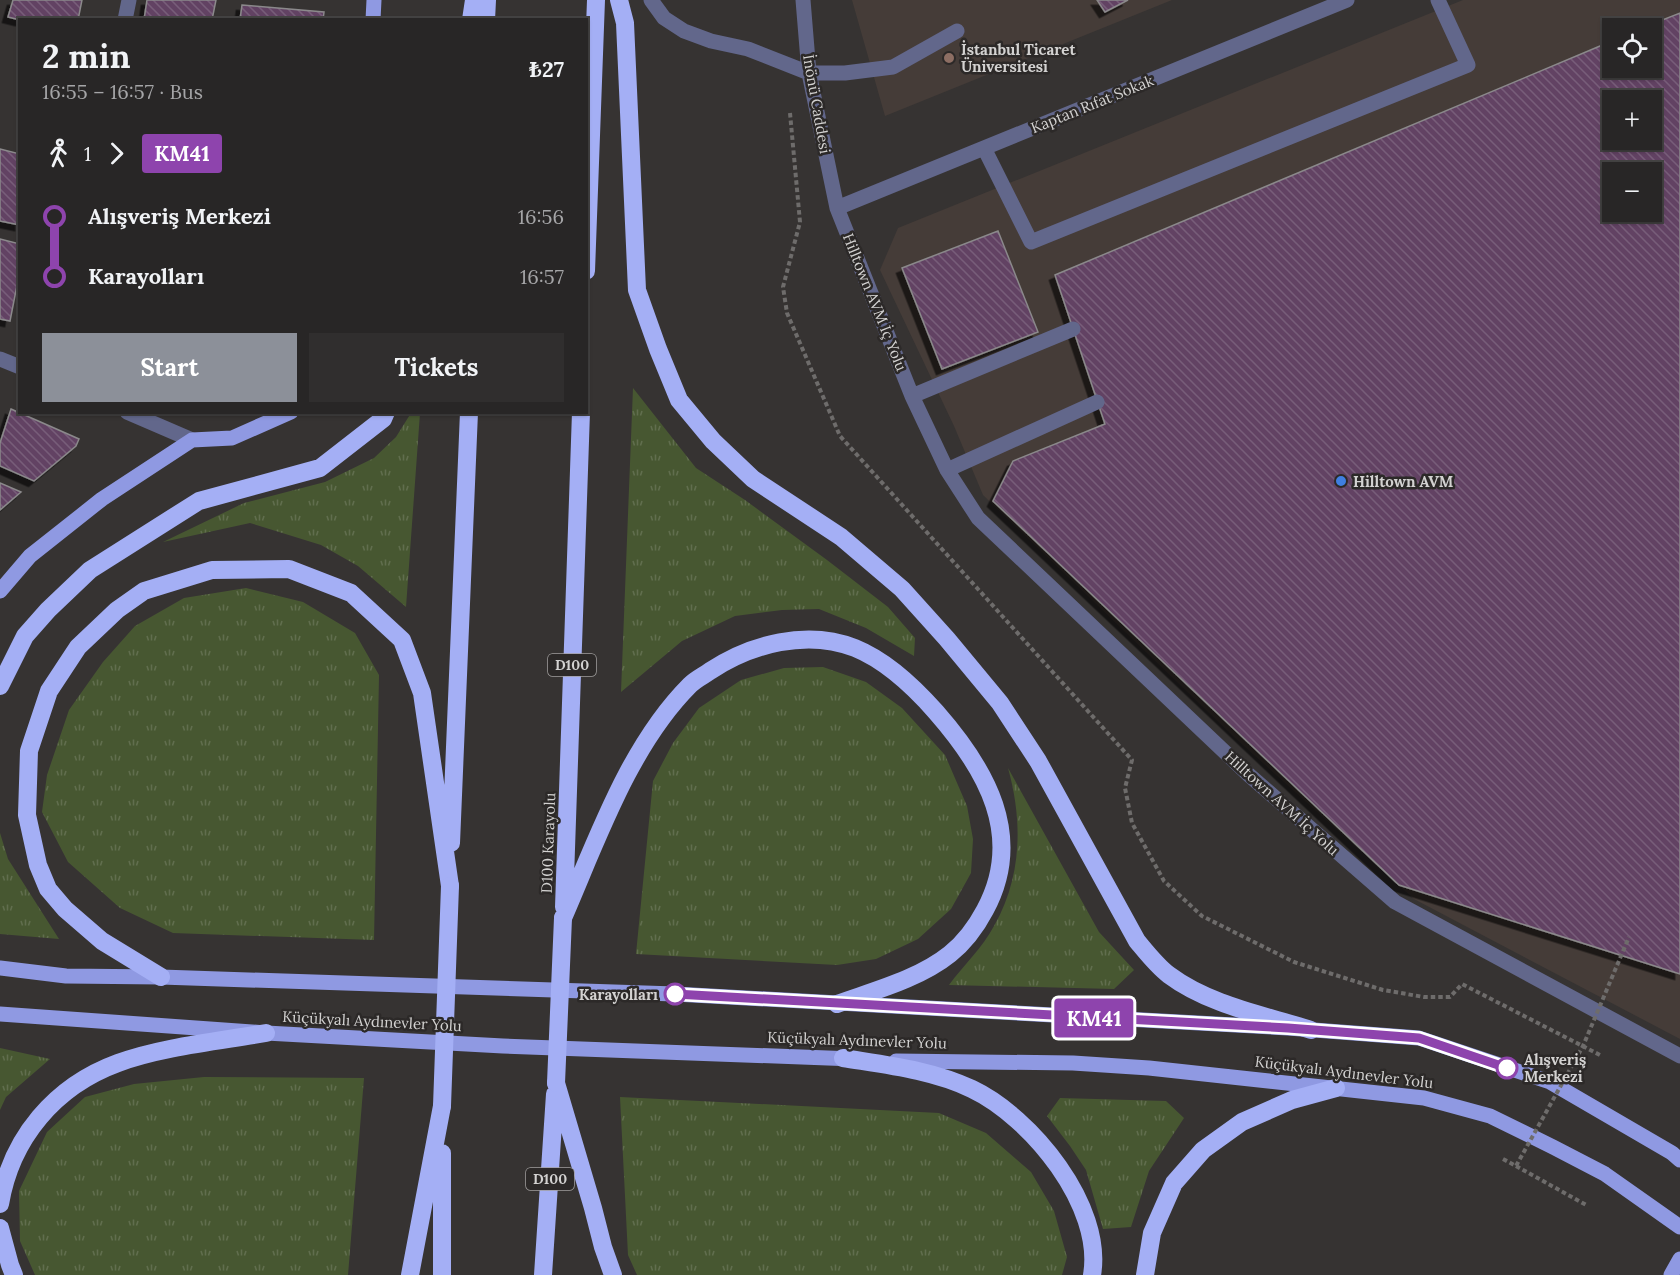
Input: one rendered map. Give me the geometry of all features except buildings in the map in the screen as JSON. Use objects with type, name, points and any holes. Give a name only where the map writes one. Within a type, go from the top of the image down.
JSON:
[{"type":"highway","points":[[471,18],[474,0]]},
{"type":"highway","points":[[486,18],[487,0]]},
{"type":"highway","points":[[588,218],[596,0]]},
{"type":"highway","points":[[619,0],[625,23],[637,290],[679,400],[713,441],[753,479],[841,537],[902,589],[947,639],[1000,703],[1038,761],[1137,941],[1153,960],[1170,975],[1212,998],[1311,1030]]},
{"type":"highway","points":[[0,686],[25,636],[48,610],[90,570],[200,501],[321,468],[383,419],[385,414]]},
{"type":"highway","points":[[442,1275],[442,1106],[469,414]]},
{"type":"highway","name":"D100 Karayolu","points":[[543,1275],[556,1083],[581,414]]},
{"type":"highway","points":[[161,977],[102,941],[65,909],[48,889],[38,866],[27,815],[28,751],[49,691],[78,647],[117,610],[144,591],[212,570],[289,569],[351,593],[402,640],[422,693],[450,886]]},
{"type":"highway","points":[[563,918],[621,786],[657,724],[692,684],[731,657],[766,644],[818,640],[854,648],[882,662],[918,692],[977,765],[998,812],[1003,852],[995,892],[974,930],[949,955],[911,977],[837,1004]]},
{"type":"highway","points":[[0,1204],[4,1178],[21,1142],[46,1110],[78,1082],[118,1063],[165,1051],[266,1033]]},
{"type":"highway","points":[[843,1058],[919,1071],[972,1089],[1007,1112],[1038,1142],[1065,1176],[1089,1229],[1093,1251],[1092,1275]]},
{"type":"highway","points":[[556,1083],[613,1275]]},
{"type":"highway","points":[[1145,1275],[1152,1233],[1174,1183],[1203,1150],[1242,1122],[1293,1100],[1336,1088]]},
{"type":"highway","points":[[410,1275],[442,1106]]},
{"type":"highway","points":[[0,1228],[14,1275]]},
{"type":"main road","points":[[373,18],[374,0]]},
{"type":"main road","points":[[0,591],[30,556],[102,499],[192,440],[232,438],[286,414]]},
{"type":"main road","points":[[0,968],[66,976],[161,977],[675,994],[1419,1038],[1550,1082],[1672,1153],[1680,1160]]},
{"type":"main road","name":"Küçükyalı Aydınevler Yolu","points":[[0,1014],[266,1033],[503,1046],[843,1058],[1073,1063],[1149,1068],[1424,1098],[1490,1116],[1605,1174],[1680,1227]]},
{"type":"main road","points":[[1671,1275],[1680,1259]]},
{"type":"street","points":[[125,18],[129,0]]},
{"type":"street","points":[[651,0],[664,18],[684,31],[711,41],[748,49],[809,73],[845,73],[892,67],[957,31]]},
{"type":"street","name":"İnönü Caddesi","points":[[803,0],[809,73],[837,208]]},
{"type":"street","name":"Kaptan Rıfat Sokak","points":[[837,208],[1347,0]]},
{"type":"street","points":[[984,148],[1031,242],[1468,65],[1438,0]]},
{"type":"street","name":"Hilltown AVM İç Yolu","points":[[837,208],[912,396],[947,470],[978,518],[1249,775],[1395,902],[1680,1056]]},
{"type":"street","points":[[912,396],[1073,328]]},
{"type":"street","points":[[0,359],[18,366]]},
{"type":"street","points":[[947,470],[1097,402]]},
{"type":"street","points":[[132,414],[192,440]]},
{"type":"path","points":[[809,73],[789,107],[800,222],[783,287],[787,313],[840,436],[1132,760],[1125,788],[1132,823],[1164,882],[1202,916],[1294,962],[1383,990],[1424,997],[1450,997],[1462,984],[1600,1055]]},
{"type":"path","points":[[1516,1166],[1583,1046],[1629,937]]},
{"type":"path","points":[[1503,1159],[1588,1206]]},
{"type":"shaded area","name":"İstanbul Ticaret Üniversitesi","points":[[852,0],[1172,0],[885,116]]},
{"type":"shaded area","name":"Hilltown AVM","points":[[1463,0],[1680,0],[1680,1039],[1414,899],[1234,737],[983,495],[954,426],[880,270],[898,228]]},
{"type":"green space","points":[[633,388],[696,468],[745,500],[888,607],[915,638],[914,656],[866,628],[819,609],[782,610],[735,616],[682,641],[621,692]]},
{"type":"green space","points":[[410,414],[420,414],[406,607],[358,566],[321,545],[250,523],[163,542],[244,503],[325,482],[374,458],[396,437]]},
{"type":"green space","points":[[246,588],[303,602],[355,633],[379,675],[374,940],[173,933],[120,908],[68,862],[42,812],[47,775],[69,710],[103,662],[135,626],[184,598]]},
{"type":"green space","points":[[823,667],[866,682],[902,708],[945,755],[967,806],[973,839],[971,873],[951,909],[918,939],[876,959],[837,965],[636,954],[653,781],[673,743],[699,708],[741,680],[784,668]]},
{"type":"green space","points":[[1008,768],[1099,932],[1134,970],[1114,989],[949,985],[989,934],[1010,888],[1015,868],[1018,828]]},
{"type":"green space","points":[[0,833],[8,859],[59,939],[0,934]]},
{"type":"green space","points":[[0,1048],[50,1059],[6,1097],[0,1110]]},
{"type":"green space","points":[[204,1077],[364,1078],[348,1275],[35,1275],[20,1241],[19,1191],[47,1132],[85,1097],[134,1084]]},
{"type":"green space","points":[[620,1097],[939,1113],[986,1133],[1031,1172],[1054,1211],[1067,1257],[1062,1275],[637,1275],[628,1255]]},
{"type":"green space","points":[[1060,1098],[1166,1101],[1184,1118],[1149,1171],[1131,1227],[1103,1229],[1086,1170],[1047,1116]]},
{"type":"bus line","name":"KM41","points":[[675,994],[1288,1028],[1419,1038],[1507,1068]]},
{"type":"place","name":"İstanbul Ticaret Üniversitesi","points":[[949,58]]},
{"type":"place","name":"Hilltown AVM","points":[[1341,481]]},
{"type":"place","name":"Karayolları","points":[[675,994]]},
{"type":"place","name":"Alışveriş Merkezi","points":[[1507,1068]]}]
